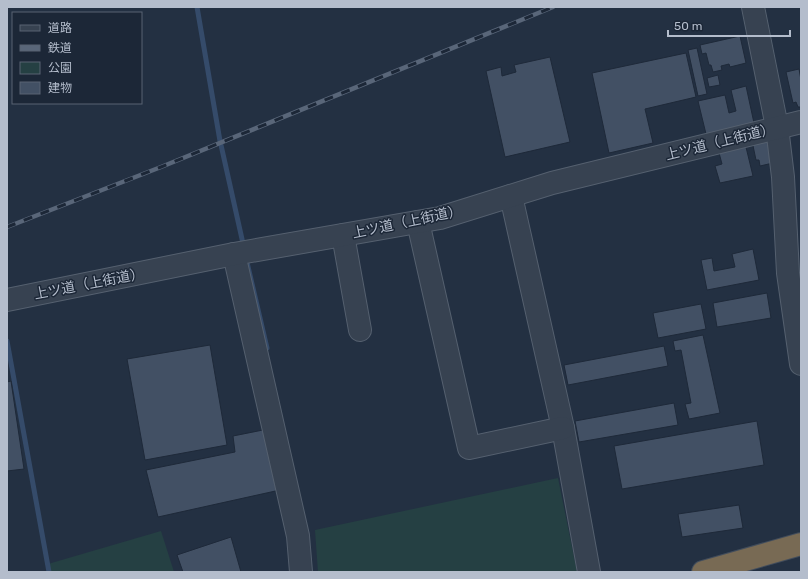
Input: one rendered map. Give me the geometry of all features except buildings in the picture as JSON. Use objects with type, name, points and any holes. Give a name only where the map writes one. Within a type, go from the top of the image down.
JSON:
[{"type":"highway","points":[[704,572],[801,544]]},
{"type":"street","points":[[753,7],[777,127],[795,283],[801,360]]},
{"type":"street","name":"上ツ道（上街道）","points":[[7,300],[234,254],[440,218],[552,183],[801,122]]},
{"type":"street","points":[[511,196],[563,428],[589,572]]},
{"type":"street","points":[[418,222],[469,448],[563,428]]},
{"type":"street","points":[[343,235],[360,330]]},
{"type":"street","points":[[234,254],[298,536],[301,572]]},
{"type":"green space","points":[[558,478],[577,572],[318,572],[315,530]]},
{"type":"green space","points":[[161,531],[174,572],[50,572],[48,564]]},
{"type":"waterway","points":[[197,7],[220,141]]},
{"type":"waterway","points":[[221,145],[244,248]]},
{"type":"waterway","points":[[246,258],[267,348]]},
{"type":"waterway","points":[[7,341],[49,572]]},
{"type":"railway","points":[[7,227],[161,167],[553,7]]}]
